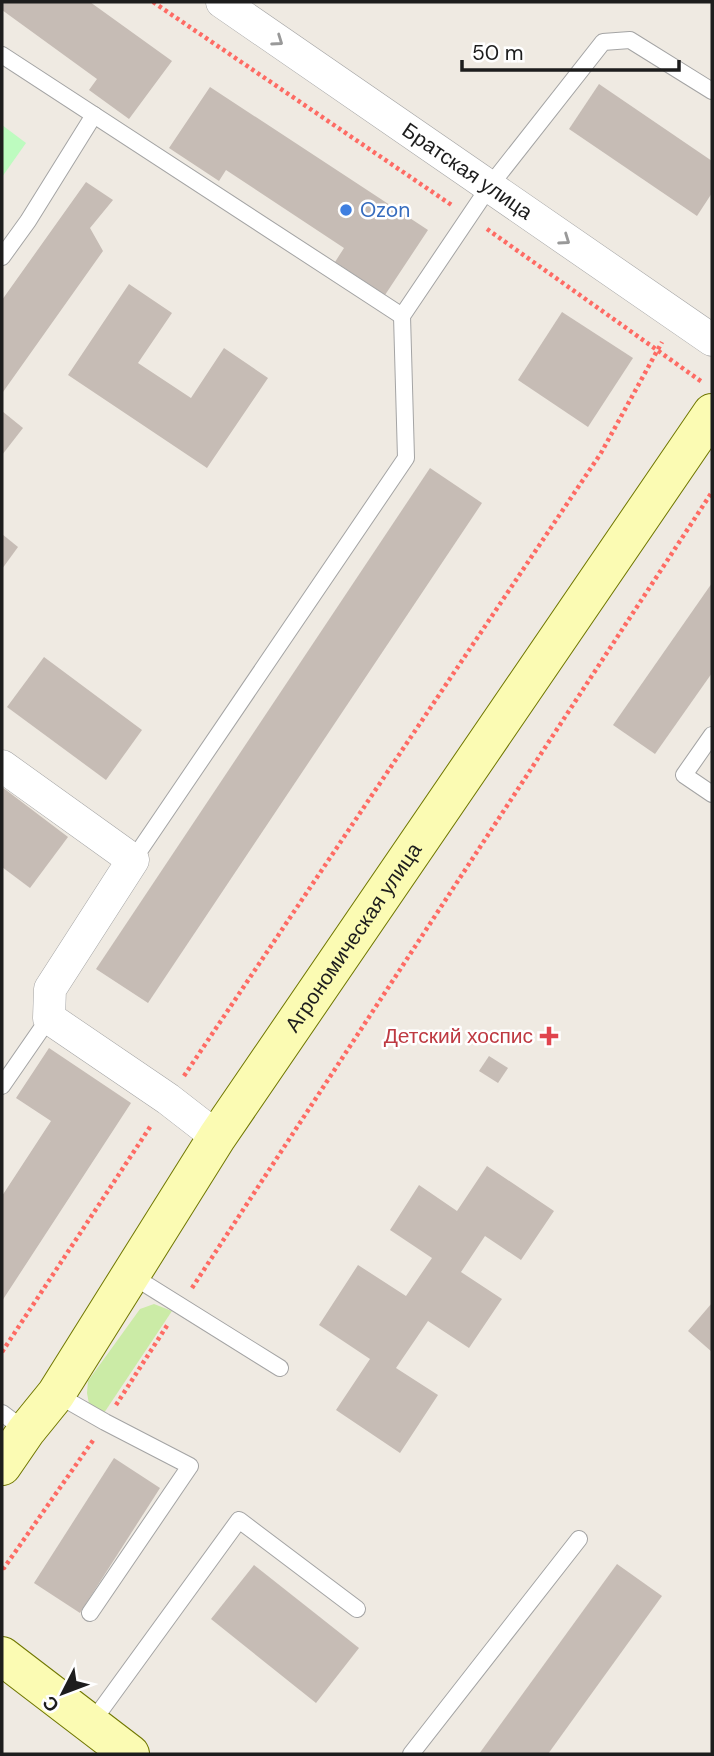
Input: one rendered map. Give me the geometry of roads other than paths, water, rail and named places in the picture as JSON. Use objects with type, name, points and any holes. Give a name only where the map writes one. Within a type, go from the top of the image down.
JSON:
[{"type":"street","name":"Братская улица","points":[[222,2],[712,340]]},
{"type":"street","name":"Агрономическая улица","points":[[2,1466],[14,1422],[56,1394],[217,1137],[708,398]]},
{"type":"street","points":[[2,766],[133,860],[50,989],[49,1018],[169,1099],[217,1137]]},
{"type":"street","points":[[2,1656],[130,1754]]},
{"type":"lane","points":[[133,860],[406,458],[402,316],[489,187],[603,42],[630,40],[712,91]]},
{"type":"lane","points":[[2,55],[402,316]]},
{"type":"lane","points":[[2,257],[28,221],[94,115]]},
{"type":"lane","points":[[712,735],[684,775],[712,794]]},
{"type":"lane","points":[[2,1086],[49,1018]]},
{"type":"lane","points":[[131,1275],[280,1368]]},
{"type":"lane","points":[[56,1394],[190,1466],[90,1613]]},
{"type":"lane","points":[[90,1725],[239,1520],[357,1609]]},
{"type":"lane","points":[[411,1754],[579,1539]]},
{"type":"place","name":"Ozon","points":[[346,210]]},
{"type":"place","name":"Детский хоспис","points":[[549,1036]]}]
